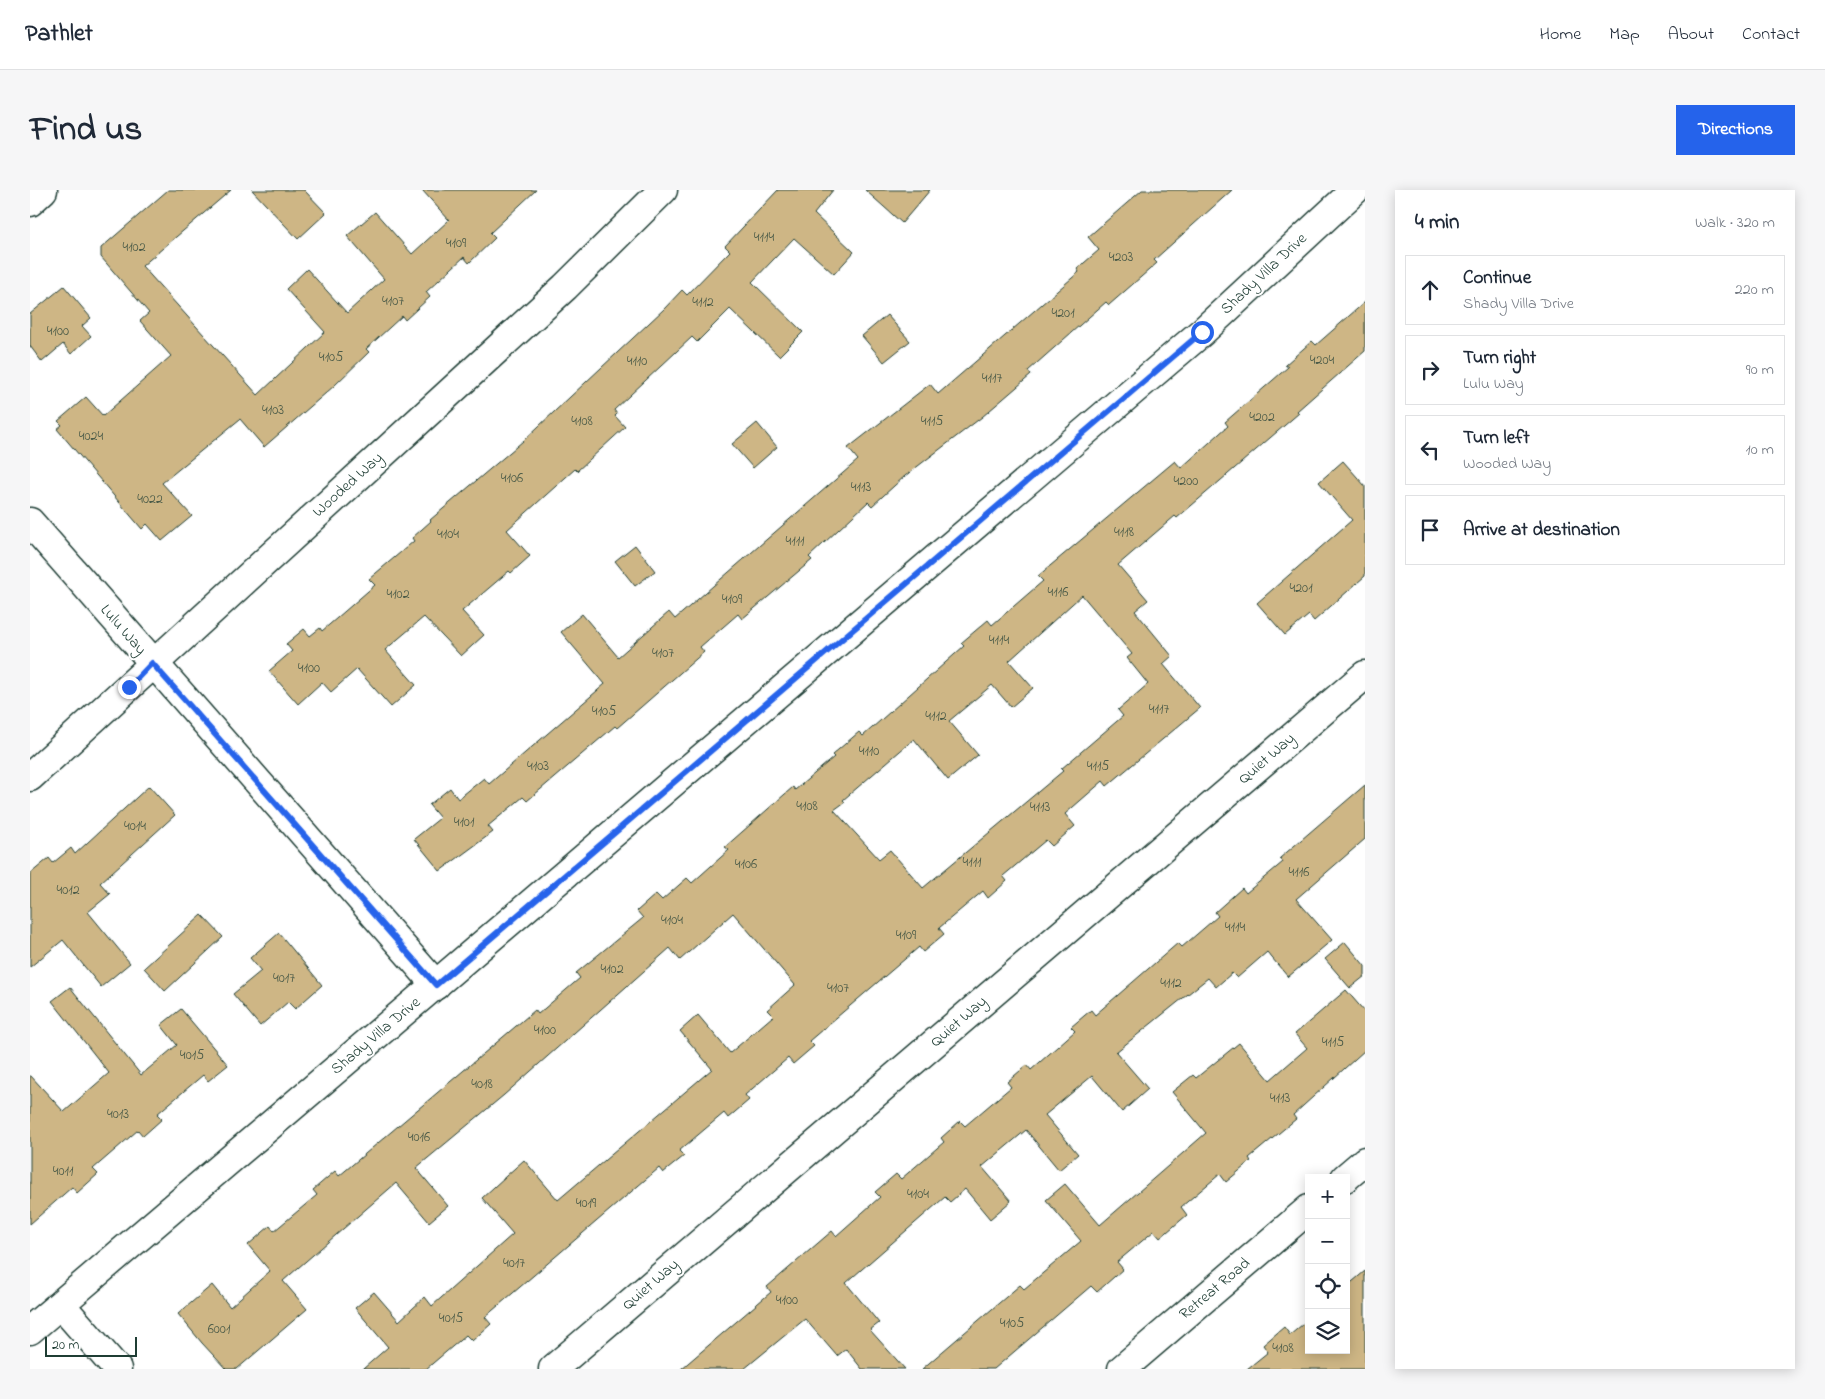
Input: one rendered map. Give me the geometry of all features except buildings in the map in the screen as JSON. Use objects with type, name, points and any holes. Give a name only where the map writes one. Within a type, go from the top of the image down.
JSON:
[{"type":"street","points":[[30,202],[43,190]]},
{"type":"street","name":"Wooded Way","points":[[30,777],[152,663],[565,287],[662,190]]},
{"type":"street","name":"Shady Villa Drive","points":[[30,1330],[1202,332],[1354,190]]},
{"type":"street","name":"Lulu Way","points":[[30,522],[436,985]]},
{"type":"street","name":"Quiet Way","points":[[553,1369],[1365,675]]},
{"type":"street","points":[[1350,1174],[1365,1161]]},
{"type":"street","name":"Retreat Road","points":[[1122,1369],[1305,1212]]},
{"type":"street","points":[[60,1305],[117,1369]]},
{"type":"route","points":[[129,687],[152,663],[436,985],[1202,332]]}]
